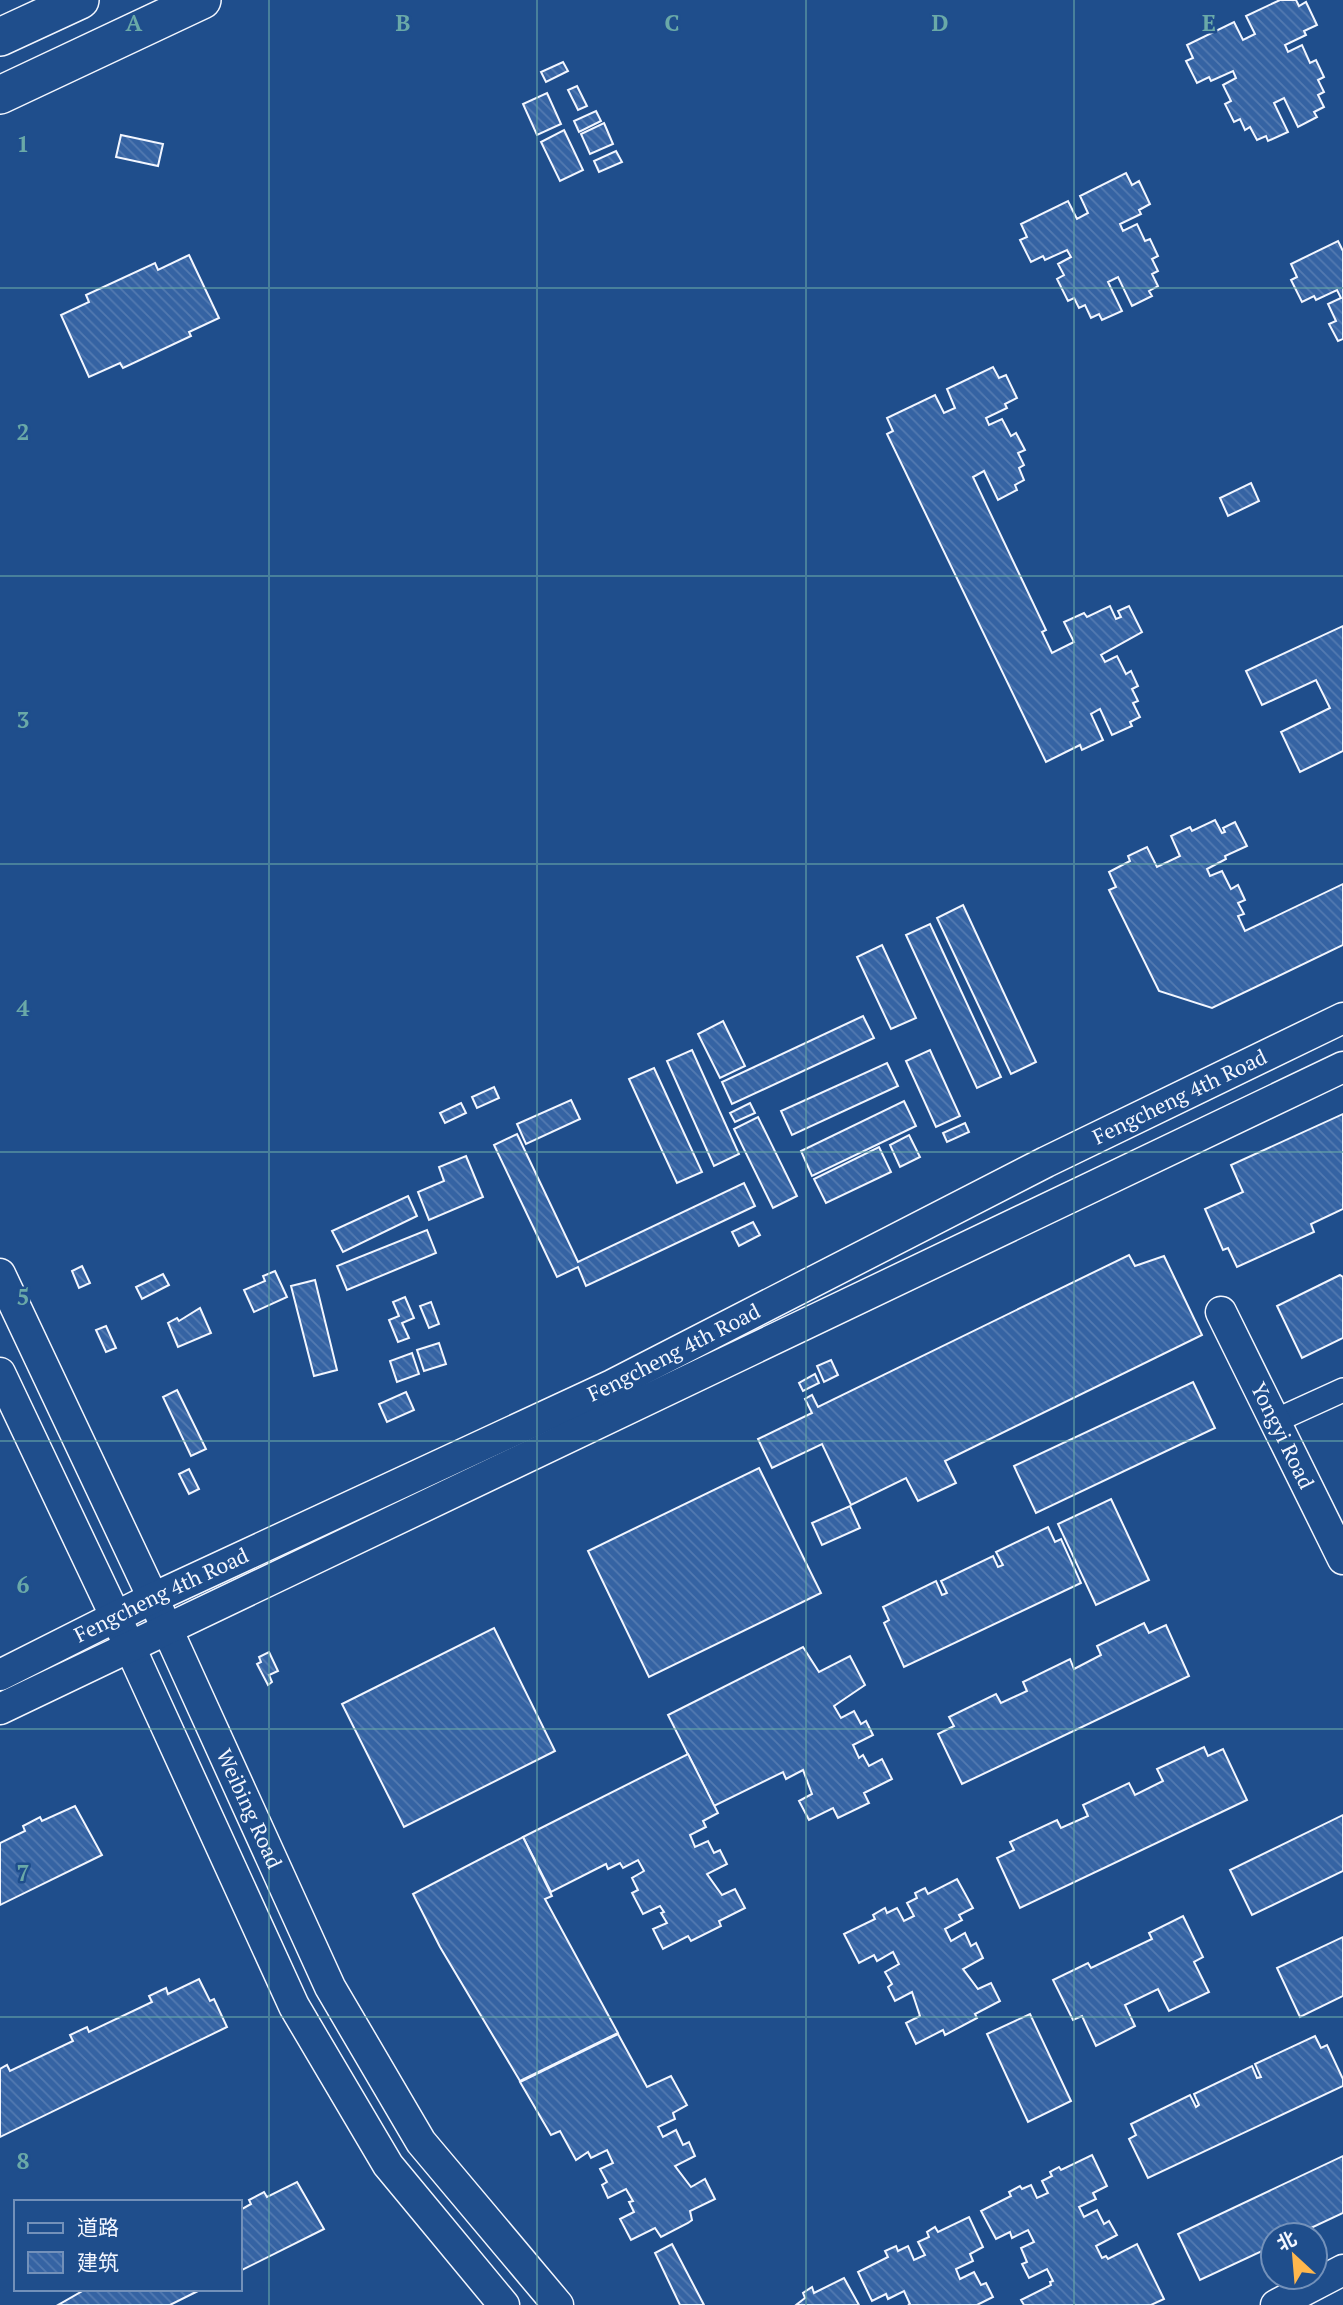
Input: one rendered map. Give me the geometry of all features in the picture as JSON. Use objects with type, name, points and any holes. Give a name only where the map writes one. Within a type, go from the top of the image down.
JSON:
[{"type":"main road","points":[[0,37],[80,0]]},
{"type":"main road","points":[[0,95],[202,0]]},
{"type":"street","name":"Fengcheng 4th Road","points":[[0,1675],[153,1598],[612,1385],[1046,1162],[1343,1018]]},
{"type":"street","name":"Fengcheng 4th Road","points":[[0,1709],[129,1645],[678,1388],[1343,1067]]},
{"type":"street","name":"Weibing Road","points":[[0,1274],[153,1598],[330,1987],[421,2142],[558,2305]]},
{"type":"street","name":"Yongyi Road","points":[[1221,1312],[1343,1559]]},
{"type":"street","name":"Weibing Road","points":[[0,1373],[116,1617],[294,2006],[388,2165],[504,2305]]},
{"type":"street","points":[[1275,1422],[1343,1390]]},
{"type":"street","points":[[1276,2305],[1343,2270]]},
{"type":"building","points":[[1280,0],[1296,0],[1299,6],[1306,2],[1317,25],[1304,31],[1306,35],[1285,45],[1288,52],[1302,45],[1310,63],[1316,60],[1324,77],[1318,80],[1324,92],[1318,95],[1324,107],[1314,112],[1317,117],[1298,127],[1284,98],[1274,103],[1288,132],[1268,141],[1266,136],[1257,140],[1250,127],[1245,130],[1240,119],[1234,122],[1225,104],[1231,101],[1223,85],[1236,78],[1233,71],[1211,81],[1209,77],[1197,83],[1186,61],[1193,58],[1187,45],[1234,22],[1243,40],[1255,34],[1246,16]]},
{"type":"building","points":[[563,62],[568,71],[546,82],[541,72]]},
{"type":"building","points":[[577,86],[587,106],[578,110],[568,90]]},
{"type":"building","points":[[547,93],[561,124],[537,135],[523,104]]},
{"type":"building","points":[[596,111],[601,121],[579,132],[574,121]]},
{"type":"building","points":[[604,123],[613,144],[590,154],[581,134]]},
{"type":"building","points":[[564,130],[583,170],[560,181],[541,142]]},
{"type":"building","points":[[121,135],[163,144],[158,166],[116,157]]},
{"type":"building","points":[[616,151],[622,162],[599,172],[594,161]]},
{"type":"building","points":[[1126,173],[1132,185],[1139,181],[1150,204],[1139,210],[1141,214],[1120,224],[1123,231],[1137,224],[1145,241],[1150,239],[1158,256],[1152,259],[1158,271],[1152,274],[1158,286],[1149,291],[1152,296],[1132,306],[1118,277],[1108,282],[1122,311],[1102,320],[1099,314],[1091,318],[1085,305],[1079,308],[1074,298],[1068,301],[1057,279],[1064,275],[1058,264],[1071,257],[1067,250],[1045,260],[1043,256],[1031,262],[1020,240],[1027,237],[1021,224],[1068,201],[1077,219],[1088,213],[1080,196]]},
{"type":"building","points":[[1338,241],[1343,251],[1343,339],[1338,341],[1329,324],[1336,321],[1328,304],[1341,298],[1337,290],[1316,300],[1314,296],[1302,302],[1291,280],[1297,277],[1291,264]]},
{"type":"building","points":[[189,255],[219,318],[189,332],[191,336],[123,368],[120,363],[89,377],[61,315],[89,302],[86,295],[155,263],[158,270]]},
{"type":"building","points":[[993,367],[999,378],[1006,375],[1017,398],[1005,404],[1007,408],[986,418],[989,425],[1002,419],[1011,436],[1016,433],[1025,450],[1018,453],[1024,465],[1019,468],[1024,480],[1015,485],[1017,490],[998,500],[984,471],[973,477],[1046,630],[1042,632],[1052,653],[1074,642],[1064,622],[1084,613],[1087,617],[1110,606],[1116,619],[1121,617],[1118,611],[1129,606],[1142,632],[1101,655],[1105,662],[1117,656],[1126,674],[1131,671],[1138,686],[1132,689],[1138,701],[1133,703],[1140,717],[1130,722],[1132,726],[1112,735],[1100,709],[1091,714],[1103,740],[1082,750],[1080,745],[1046,762],[887,434],[893,431],[887,418],[935,395],[944,413],[955,408],[947,389]]},
{"type":"building","points":[[1251,483],[1259,501],[1228,516],[1220,498]]},
{"type":"building","points":[[1343,626],[1343,751],[1300,772],[1281,732],[1330,708],[1316,680],[1262,705],[1246,671]]},
{"type":"building","points":[[1215,820],[1222,833],[1225,832],[1223,828],[1235,822],[1247,846],[1225,856],[1226,859],[1207,869],[1210,876],[1222,871],[1231,889],[1238,885],[1245,900],[1238,903],[1244,914],[1238,916],[1245,931],[1343,884],[1343,945],[1212,1008],[1159,991],[1109,890],[1116,887],[1109,872],[1130,861],[1128,856],[1147,847],[1157,867],[1180,856],[1171,836],[1190,827],[1192,831]]},
{"type":"building","points":[[963,905],[1036,1062],[1011,1074],[937,918]]},
{"type":"building","points":[[930,924],[1001,1077],[977,1088],[906,935]]},
{"type":"building","points":[[882,945],[916,1018],[891,1029],[857,957]]},
{"type":"building","points":[[863,1016],[874,1038],[732,1104],[722,1082]]},
{"type":"building","points":[[723,1021],[745,1066],[720,1078],[698,1034]]},
{"type":"building","points":[[692,1050],[739,1154],[714,1166],[667,1061]]},
{"type":"building","points":[[930,1050],[960,1116],[936,1127],[906,1061]]},
{"type":"building","points":[[887,1063],[898,1086],[792,1135],[781,1111]]},
{"type":"building","points":[[654,1068],[702,1172],[677,1183],[629,1079]]},
{"type":"building","points":[[494,1087],[499,1098],[477,1108],[472,1097]]},
{"type":"building","points":[[571,1100],[580,1119],[526,1144],[517,1124]]},
{"type":"building","points":[[904,1101],[916,1126],[812,1176],[801,1151]]},
{"type":"building","points":[[461,1103],[466,1113],[445,1123],[440,1113]]},
{"type":"building","points":[[750,1103],[755,1113],[735,1122],[730,1113]]},
{"type":"building","points":[[1343,1114],[1343,1209],[1311,1224],[1314,1232],[1237,1267],[1228,1248],[1223,1250],[1205,1209],[1243,1192],[1231,1165]]},
{"type":"building","points":[[758,1117],[797,1196],[773,1208],[734,1129]]},
{"type":"building","points":[[965,1123],[969,1132],[947,1142],[943,1133]]},
{"type":"building","points":[[517,1134],[578,1262],[744,1183],[755,1206],[586,1286],[578,1267],[557,1277],[494,1145]]},
{"type":"building","points":[[909,1135],[920,1157],[900,1167],[890,1145]]},
{"type":"building","points":[[879,1147],[891,1172],[826,1203],[814,1179]]},
{"type":"building","points":[[466,1156],[483,1197],[429,1220],[418,1192],[444,1181],[439,1167]]},
{"type":"building","points":[[408,1196],[417,1216],[343,1252],[332,1231]]},
{"type":"building","points":[[753,1222],[760,1235],[739,1246],[732,1232]]},
{"type":"building","points":[[427,1230],[436,1253],[347,1290],[337,1266]]},
{"type":"building","points":[[1129,1255],[1135,1266],[1164,1256],[1202,1335],[945,1461],[956,1483],[918,1501],[906,1478],[851,1505],[822,1444],[772,1468],[758,1439],[812,1413],[805,1399],[812,1395],[818,1407]]},
{"type":"building","points":[[82,1266],[90,1283],[79,1288],[72,1271]]},
{"type":"building","points":[[275,1271],[287,1297],[254,1312],[244,1290],[265,1281],[263,1276]]},
{"type":"building","points":[[163,1274],[169,1285],[142,1299],[136,1287]]},
{"type":"building","points":[[1340,1275],[1343,1277],[1343,1338],[1302,1358],[1277,1306]]},
{"type":"building","points":[[315,1280],[337,1370],[314,1376],[291,1286]]},
{"type":"building","points":[[405,1297],[414,1318],[402,1323],[409,1338],[398,1342],[389,1320],[399,1316],[393,1302]]},
{"type":"building","points":[[431,1302],[439,1324],[429,1328],[420,1306]]},
{"type":"building","points":[[200,1308],[211,1333],[178,1347],[168,1323],[177,1318],[179,1321]]},
{"type":"building","points":[[106,1326],[116,1348],[106,1352],[96,1330]]},
{"type":"building","points":[[439,1343],[446,1364],[424,1371],[417,1350]]},
{"type":"building","points":[[412,1353],[419,1374],[397,1382],[390,1361]]},
{"type":"building","points":[[831,1360],[838,1375],[824,1382],[817,1366]]},
{"type":"building","points":[[815,1374],[819,1383],[803,1391],[799,1383]]},
{"type":"building","points":[[1193,1382],[1215,1428],[1036,1513],[1014,1466]]},
{"type":"building","points":[[177,1390],[206,1449],[191,1456],[163,1397]]},
{"type":"building","points":[[406,1392],[414,1410],[387,1422],[379,1404]]},
{"type":"building","points":[[759,1468],[821,1593],[649,1677],[588,1551]]},
{"type":"building","points":[[189,1469],[199,1489],[189,1494],[179,1474]]},
{"type":"building","points":[[1111,1499],[1149,1580],[1096,1605],[1058,1524]]},
{"type":"building","points":[[850,1506],[860,1528],[822,1545],[812,1523]]},
{"type":"building","points":[[1048,1527],[1055,1542],[1061,1539],[1081,1583],[904,1667],[884,1623],[889,1620],[883,1607],[936,1581],[942,1595],[947,1593],[941,1581],[993,1556],[998,1567],[1003,1565],[996,1552]]},
{"type":"building","points":[[1144,1623],[1149,1633],[1166,1625],[1189,1676],[962,1784],[938,1734],[954,1726],[949,1717],[996,1694],[1001,1703],[1027,1691],[1023,1682],[1070,1659],[1074,1669],[1101,1655],[1097,1646]]},
{"type":"building","points":[[494,1628],[555,1751],[404,1827],[342,1704]]},
{"type":"building","points":[[803,1647],[819,1672],[850,1656],[865,1685],[834,1706],[841,1718],[854,1711],[861,1724],[866,1721],[873,1735],[853,1745],[859,1758],[863,1755],[869,1766],[882,1759],[892,1779],[864,1793],[869,1803],[838,1818],[833,1808],[809,1820],[799,1801],[812,1794],[803,1770],[786,1779],[783,1772],[714,1806],[668,1715]]},
{"type":"building","points":[[269,1652],[278,1671],[269,1675],[272,1682],[268,1685],[257,1664],[261,1662],[259,1657]]},
{"type":"building","points":[[1204,1747],[1208,1756],[1223,1749],[1247,1800],[1020,1908],[997,1858],[1014,1850],[1010,1842],[1057,1820],[1061,1828],[1088,1816],[1083,1805],[1129,1783],[1135,1795],[1163,1781],[1157,1769]]},
{"type":"building","points":[[688,1754],[718,1813],[703,1821],[706,1827],[690,1835],[695,1847],[708,1841],[714,1853],[720,1850],[727,1864],[707,1874],[722,1895],[735,1889],[745,1908],[719,1921],[721,1926],[691,1941],[688,1936],[663,1949],[653,1929],[667,1923],[661,1913],[664,1912],[660,1906],[643,1914],[632,1893],[638,1890],[632,1878],[644,1871],[638,1860],[623,1868],[620,1863],[608,1869],[606,1864],[551,1892],[523,1837]]},
{"type":"building","points":[[75,1806],[102,1855],[0,1905],[0,1843],[25,1831],[23,1826],[40,1817],[42,1821]]},
{"type":"building","points":[[1343,1815],[1343,1871],[1252,1915],[1230,1870]]},
{"type":"building","points":[[523,1837],[552,1896],[545,1899],[618,2033],[520,2081],[440,1947],[413,1894]]},
{"type":"building","points":[[957,1879],[973,1908],[959,1915],[962,1920],[945,1929],[951,1941],[965,1933],[971,1946],[976,1943],[983,1958],[963,1969],[978,1989],[991,1983],[1000,2001],[975,2014],[977,2018],[945,2035],[943,2030],[916,2044],[906,2023],[920,2016],[912,1992],[895,2001],[888,1987],[892,1984],[885,1972],[899,1964],[893,1952],[877,1961],[874,1955],[859,1963],[844,1934],[875,1919],[873,1915],[885,1908],[887,1913],[897,1908],[904,1921],[914,1916],[907,1903],[917,1898],[915,1893],[925,1888],[928,1894]]},
{"type":"building","points":[[1183,1916],[1203,1957],[1194,1962],[1209,1992],[1169,2011],[1158,1989],[1125,2005],[1135,2026],[1096,2046],[1082,2016],[1073,2020],[1053,1980],[1088,1963],[1091,1968],[1152,1939],[1149,1933]]},
{"type":"building","points":[[1343,1937],[1343,1996],[1300,2017],[1277,1968]]},
{"type":"building","points":[[199,1979],[210,2001],[214,1999],[227,2027],[0,2137],[0,2069],[7,2065],[10,2071],[73,2041],[70,2035],[87,2027],[89,2032],[152,2002],[149,1996],[166,1988],[168,1994]]},
{"type":"building","points":[[1030,2014],[1071,2101],[1028,2122],[987,2034]]},
{"type":"building","points":[[618,2034],[647,2087],[671,2076],[687,2105],[673,2113],[675,2119],[658,2127],[663,2137],[676,2130],[683,2145],[689,2142],[695,2156],[675,2166],[691,2187],[705,2179],[715,2199],[690,2211],[692,2220],[661,2237],[655,2228],[631,2240],[620,2219],[634,2212],[629,2202],[633,2201],[626,2189],[608,2198],[602,2185],[607,2182],[600,2169],[613,2163],[607,2150],[591,2158],[588,2152],[576,2160],[560,2131],[551,2135],[520,2082]]},
{"type":"building","points":[[1315,2036],[1321,2048],[1327,2045],[1343,2079],[1343,2086],[1148,2178],[1129,2139],[1136,2135],[1131,2124],[1190,2095],[1196,2107],[1199,2105],[1194,2094],[1252,2066],[1257,2078],[1261,2077],[1255,2064]]},
{"type":"building","points":[[1092,2155],[1107,2186],[1093,2193],[1096,2199],[1079,2207],[1084,2217],[1097,2210],[1104,2224],[1109,2221],[1117,2235],[1096,2246],[1102,2258],[1106,2256],[1108,2259],[1137,2244],[1164,2299],[1151,2305],[1024,2305],[1021,2300],[1051,2285],[1050,2282],[1053,2281],[1047,2269],[1029,2278],[1022,2264],[1027,2262],[1021,2248],[1034,2242],[1028,2230],[1012,2238],[1010,2232],[996,2239],[981,2211],[1011,2196],[1009,2192],[1020,2186],[1022,2189],[1031,2185],[1037,2198],[1048,2193],[1042,2181],[1052,2176],[1050,2172],[1059,2167],[1061,2170]]},
{"type":"building","points":[[1343,2156],[1343,2213],[1326,2221],[1259,2221],[1259,2253],[1200,2280],[1178,2234]]},
{"type":"building","points":[[297,2182],[324,2229],[242,2270],[242,2209],[251,2204],[249,2200],[264,2192],[267,2197]]},
{"type":"building","points":[[969,2217],[983,2247],[970,2254],[973,2261],[956,2269],[960,2279],[974,2272],[981,2285],[986,2283],[993,2297],[977,2305],[908,2305],[910,2304],[904,2291],[888,2299],[886,2294],[872,2301],[858,2272],[888,2257],[885,2251],[896,2246],[898,2251],[908,2246],[914,2260],[925,2255],[918,2242],[929,2237],[927,2232],[935,2227],[938,2232]]},
{"type":"building","points":[[672,2244],[704,2305],[680,2305],[655,2253]]},
{"type":"building","points":[[844,2278],[859,2305],[796,2305],[805,2298],[803,2293],[812,2287],[814,2293]]},
{"type":"building","points":[[82,2291],[198,2291],[170,2305],[58,2305]]}]
